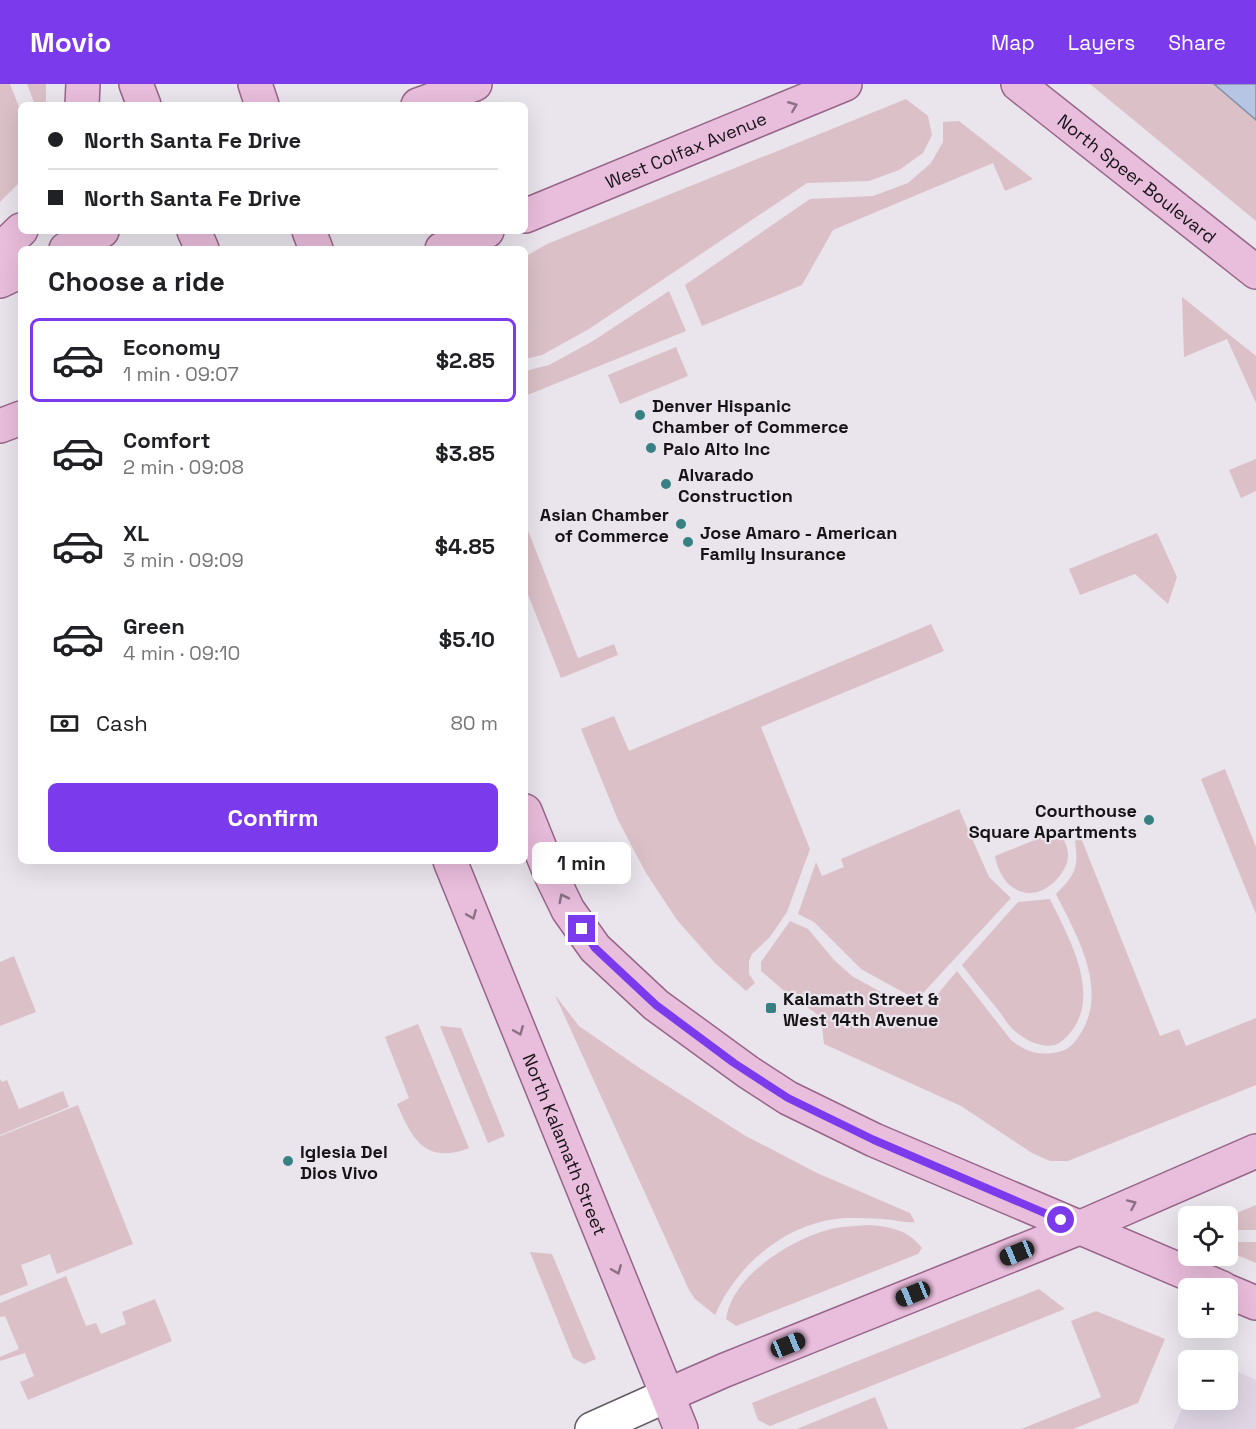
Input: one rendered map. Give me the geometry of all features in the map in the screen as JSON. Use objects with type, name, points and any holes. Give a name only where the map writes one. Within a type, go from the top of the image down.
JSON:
[{"type":"main road","points":[[82,102],[83,84]]},
{"type":"main road","points":[[136,84],[143,102]]},
{"type":"main road","points":[[255,84],[261,102]]},
{"type":"main road","points":[[426,102],[475,84]]},
{"type":"main road","name":"West Colfax Avenue","points":[[528,215],[846,84]]},
{"type":"main road","name":"North Speer Boulevard","points":[[1018,84],[1256,272]]},
{"type":"main road","points":[[528,223],[574,196]]},
{"type":"main road","points":[[0,250],[18,233]]},
{"type":"main road","points":[[72,246],[96,234]]},
{"type":"main road","points":[[450,246],[480,234]]},
{"type":"main road","points":[[494,246],[511,234]]},
{"type":"main road","points":[[0,281],[18,272]]},
{"type":"main road","points":[[0,426],[18,419]]},
{"type":"main road","points":[[528,818],[568,910],[595,948],[656,1005],[707,1044],[788,1098],[828,1119],[1198,1278]]},
{"type":"main road","name":"North Kalamath Street","points":[[451,864],[681,1429]]},
{"type":"main road","points":[[668,1395],[1079,1228],[1256,1151]]},
{"type":"main road","points":[[1238,1296],[1256,1304]]},
{"type":"street","points":[[592,1429],[668,1395]]},
{"type":"shaded area","points":[[0,84],[10,84],[18,104],[18,184],[0,202]]},
{"type":"shaded area","points":[[27,84],[46,84],[46,102],[34,102]]},
{"type":"shaded area","points":[[1090,84],[1214,84],[1256,120],[1256,221]]},
{"type":"shaded area","points":[[906,99],[928,116],[932,135],[923,153],[899,170],[869,181],[807,183],[589,329],[542,355],[528,358],[528,255],[547,244]]},
{"type":"shaded area","points":[[959,121],[1033,179],[1005,191],[993,163],[833,230],[802,285],[702,326],[685,285],[810,199],[873,196],[908,183],[931,163],[943,142],[943,122]]},
{"type":"shaded area","points":[[669,291],[686,331],[528,395],[528,370],[549,365],[593,341]]},
{"type":"shaded area","points":[[1182,297],[1256,356],[1256,403],[1227,339],[1184,357]]},
{"type":"shaded area","points":[[676,347],[688,376],[620,404],[608,375]]},
{"type":"shaded area","points":[[1256,459],[1256,491],[1241,498],[1229,470]]},
{"type":"shaded area","points":[[528,531],[578,658],[614,644],[618,655],[561,678],[528,595]]},
{"type":"shaded area","points":[[1157,533],[1177,577],[1168,604],[1135,574],[1080,595],[1069,569]]},
{"type":"shaded area","points":[[931,624],[944,651],[761,727],[810,849],[787,912],[770,937],[752,954],[749,961],[749,974],[755,983],[746,991],[715,963],[677,920],[646,873],[618,820],[581,729],[614,716],[629,751]]},
{"type":"shaded area","points":[[1225,769],[1256,847],[1256,914],[1201,779]]},
{"type":"shaded area","points":[[959,809],[989,877],[1011,898],[922,994],[916,997],[908,995],[861,969],[814,922],[798,914],[816,862],[822,876],[844,867],[841,859]]},
{"type":"shaded area","points":[[1060,830],[1067,847],[1068,857],[1058,878],[1038,892],[1019,891],[1011,886],[998,868],[995,856]]},
{"type":"shaded area","points":[[1081,838],[1160,1036],[1179,1029],[1186,1046],[1256,1018],[1256,1085],[1068,1161],[1050,1161],[1032,1153],[961,1106],[824,1044],[821,1017],[761,971],[761,962],[790,921],[808,929],[835,961],[852,976],[906,1006],[922,1006],[930,1003],[957,971],[1011,1040],[1027,1050],[1039,1053],[1065,1050],[1079,1036],[1088,1019],[1091,1001],[1091,982],[1087,964],[1081,946],[1056,894],[1068,882],[1074,870],[1076,865],[1075,841]]},
{"type":"shaded area","points":[[1050,899],[1074,952],[1083,990],[1082,1009],[1075,1026],[1062,1041],[1045,1046],[1026,1039],[1013,1030],[962,965],[1018,902]]},
{"type":"shaded area","points":[[14,956],[36,1012],[0,1026],[0,962]]},
{"type":"shaded area","points":[[555,995],[579,1026],[744,1135],[817,1173],[910,1213],[915,1222],[846,1218],[804,1227],[767,1248],[751,1263],[725,1296],[715,1315],[695,1299],[689,1290]]},
{"type":"shaded area","points":[[418,1024],[469,1148],[442,1153],[422,1146],[409,1128],[397,1104],[409,1098],[385,1037]]},
{"type":"shaded area","points":[[440,1026],[461,1028],[505,1136],[488,1143]]},
{"type":"shaded area","points":[[0,1079],[2,1082],[7,1080],[19,1109],[63,1091],[69,1107],[0,1135]]},
{"type":"shaded area","points":[[78,1105],[133,1244],[57,1274],[50,1254],[21,1265],[28,1285],[0,1296],[0,1136]]},
{"type":"shaded area","points":[[1256,1205],[1256,1230],[1238,1230],[1238,1212]]},
{"type":"shaded area","points":[[870,1225],[899,1230],[911,1237],[922,1248],[918,1254],[736,1326],[726,1319],[739,1288],[764,1262],[812,1235],[843,1227]]},
{"type":"shaded area","points":[[1238,1242],[1256,1242],[1256,1263],[1238,1256]]},
{"type":"shaded area","points":[[530,1252],[552,1254],[596,1359],[584,1364],[573,1358]]},
{"type":"shaded area","points":[[66,1276],[86,1326],[96,1323],[101,1334],[126,1324],[122,1312],[155,1299],[172,1341],[28,1400],[20,1382],[34,1376],[25,1353],[0,1361],[0,1357],[19,1349],[5,1316],[0,1317],[0,1303]]},
{"type":"shaded area","points":[[1039,1289],[1065,1309],[770,1426],[758,1420],[752,1403]]},
{"type":"shaded area","points":[[1096,1311],[1165,1339],[1138,1403],[1073,1429],[1021,1429],[1101,1397],[1071,1321]]},
{"type":"shaded area","points":[[1238,1372],[1256,1380],[1256,1429],[1173,1429],[1182,1410],[1238,1410]]},
{"type":"shaded area","points":[[875,1397],[888,1429],[797,1429]]},
{"type":"water","points":[[1214,84],[1256,84],[1256,120]]},
{"type":"place","name":"Denver Hispanic Chamber of Commerce","points":[[640,415]]},
{"type":"place","name":"Palo Alto Inc","points":[[651,448]]},
{"type":"place","name":"Alvarado Construction","points":[[666,484]]},
{"type":"place","name":"Asian Chamber of Commerce","points":[[681,524]]},
{"type":"place","name":"Jose Amaro - American Family Insurance","points":[[688,542]]},
{"type":"place","name":"Courthouse Square Apartments","points":[[1149,820]]},
{"type":"place","name":"Kalamath Street & West 14th Avenue","points":[[771,1008]]},
{"type":"place","name":"Iglesia Del Dios Vivo","points":[[288,1161]]},
{"type":"route","points":[[582,929],[595,948],[656,1005],[707,1044],[788,1098],[874,1140],[1061,1220]]}]
